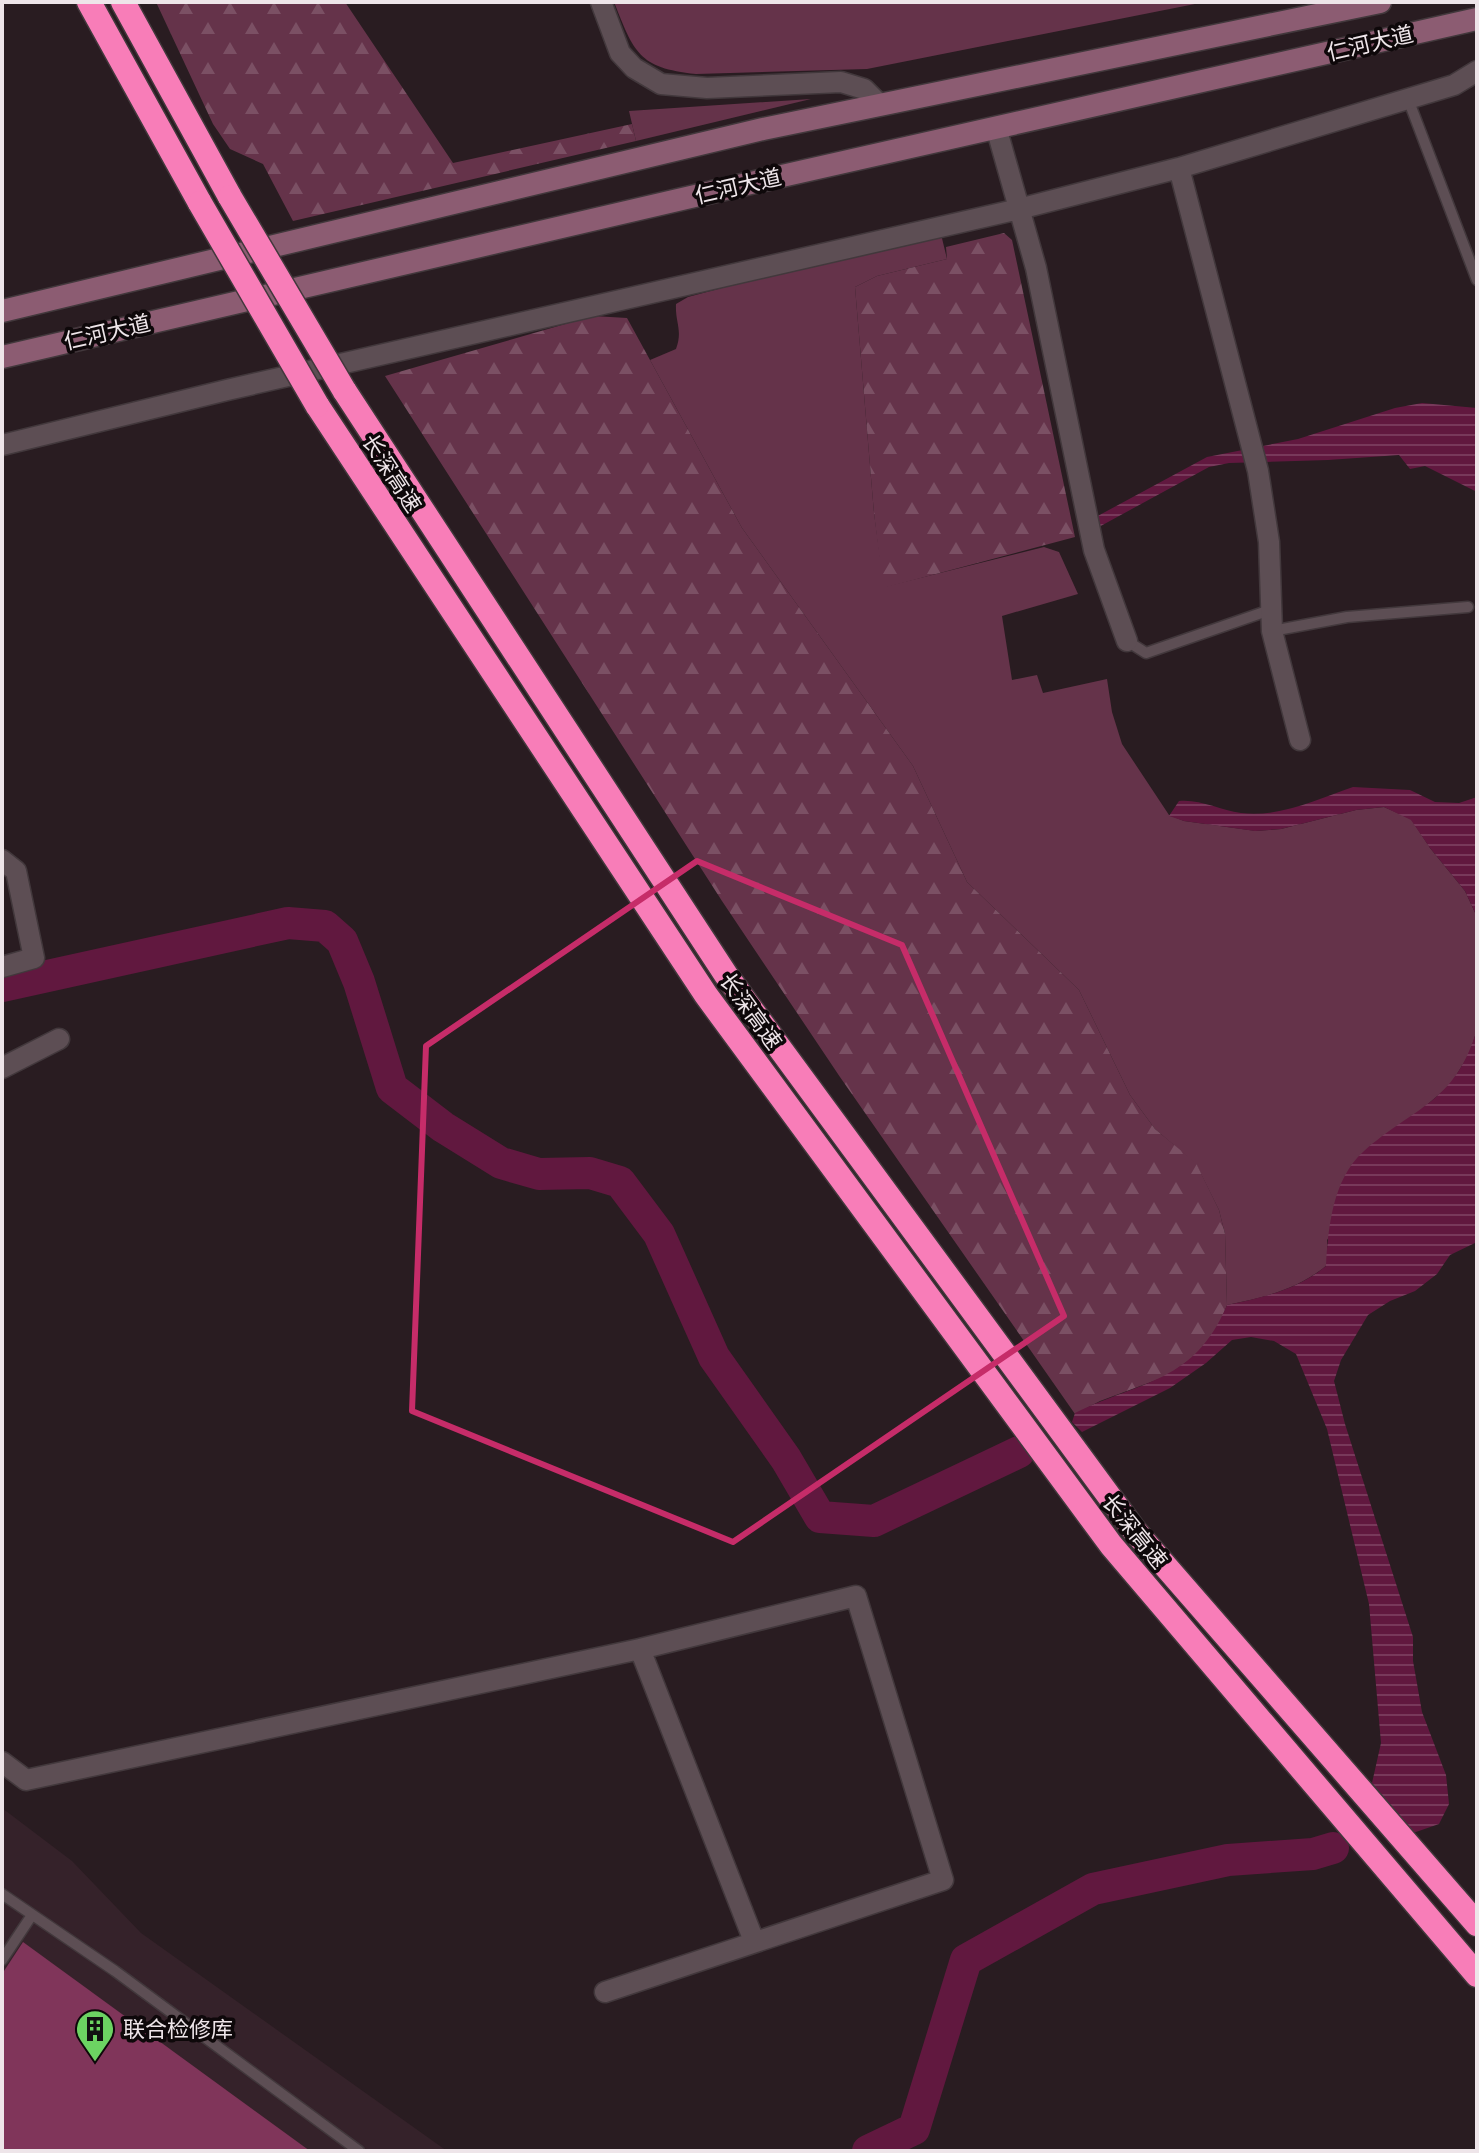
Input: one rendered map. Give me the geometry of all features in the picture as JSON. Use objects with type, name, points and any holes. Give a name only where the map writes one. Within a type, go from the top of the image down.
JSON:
[{"type":"highway","name":"长深高速","points":[[89,2],[317,405],[706,995],[1111,1545],[1477,1975]]},
{"type":"highway","name":"长深高速","points":[[123,2],[230,197],[344,390],[726,975],[1124,1517],[1477,1924]]},
{"type":"main road","name":"仁河大道","points":[[2,311],[732,136],[1380,2]]},
{"type":"main road","name":"仁河大道","points":[[2,357],[1473,16]]},
{"type":"street","points":[[601,2],[620,53],[634,68],[661,84],[707,88],[841,82],[864,89],[880,105]]},
{"type":"street","points":[[2,445],[227,390],[1019,209],[1179,168],[1408,99],[1454,85],[1477,71]]},
{"type":"street","points":[[996,127],[1036,268],[1094,550],[1127,641]]},
{"type":"street","points":[[1179,168],[1258,471],[1269,542],[1272,631],[1300,740]]},
{"type":"street","points":[[2,860],[16,871],[34,958],[2,967]]},
{"type":"street","points":[[2,1068],[59,1039]]},
{"type":"street","points":[[2,1762],[26,1780],[640,1649],[856,1596],[943,1880],[605,1992]]},
{"type":"street","points":[[640,1649],[754,1941]]},
{"type":"lane","points":[[1408,99],[1477,280]]},
{"type":"lane","points":[[1272,631],[1347,617],[1468,607]]},
{"type":"lane","points":[[1127,641],[1146,653],[1270,610]]},
{"type":"lane","points":[[2,1894],[115,1971],[359,2151]]},
{"type":"lane","points":[[2,1960],[32,1915]]},
{"type":"highlighted area","points":[[697,861],[902,945],[1064,1316],[733,1542],[412,1411],[426,1046]]},
{"type":"shaded area","points":[[1422,403],[1477,408],[1477,492],[1425,466],[1410,469],[1399,455],[1229,463],[1209,467],[1097,528],[1094,518],[1207,457],[1298,439],[1395,408]]},
{"type":"shaded area","points":[[1353,787],[1410,790],[1435,802],[1459,803],[1477,797],[1477,917],[1465,891],[1411,820],[1384,807],[1356,810],[1281,829],[1255,831],[1169,816],[1179,801],[1241,813],[1270,813]]},
{"type":"shaded area","points":[[1477,1029],[1477,1242],[1450,1255],[1437,1274],[1415,1291],[1390,1301],[1368,1315],[1341,1360],[1334,1381],[1413,1637],[1413,1661],[1422,1712],[1446,1775],[1449,1804],[1439,1824],[1413,1833],[1372,1783],[1381,1743],[1369,1604],[1327,1429],[1296,1354],[1274,1341],[1251,1337],[1232,1340],[1170,1388],[1082,1432],[1072,1422],[1075,1413],[1144,1385],[1182,1365],[1214,1331],[1227,1305],[1292,1287],[1326,1266],[1334,1204],[1353,1163],[1445,1089],[1468,1054]]},
{"type":"shaded area","points":[[2,1808],[72,1861],[141,1933],[447,2151],[2,2151]]},
{"type":"green space","points":[[156,2],[345,2],[453,163],[632,124],[636,141],[293,221],[263,164],[230,149],[213,124]]},
{"type":"green space","points":[[614,2],[1205,2],[867,69],[696,74],[650,62],[633,45]]},
{"type":"green space","points":[[811,99],[636,141],[629,111]]},
{"type":"green space","points":[[940,230],[947,259],[877,276],[855,287],[874,513],[884,587],[1044,547],[1059,552],[1078,594],[1002,616],[1012,680],[1037,675],[1043,693],[1107,679],[1112,712],[1122,744],[1169,815],[1184,821],[1256,831],[1281,829],[1356,810],[1384,807],[1411,819],[1465,891],[1477,917],[1477,1029],[1470,1053],[1450,1085],[1422,1109],[1327,1240],[1327,1265],[1292,1287],[1267,1295],[1227,1305],[1225,1234],[1219,1210],[1196,1164],[1155,1129],[1130,1095],[1079,990],[967,882],[913,766],[742,528],[650,360],[676,349],[679,331],[676,304],[688,297]]},
{"type":"green space","points":[[1004,233],[1012,240],[1075,537],[883,588],[855,287],[877,276],[947,259],[946,247]]},
{"type":"green space","points":[[593,316],[627,318],[742,528],[913,766],[967,882],[1079,990],[1130,1095],[1155,1129],[1196,1163],[1219,1210],[1225,1234],[1227,1305],[1217,1330],[1199,1353],[1167,1376],[1100,1401],[1075,1414],[840,1077],[722,901],[385,376]]},
{"type":"building","name":"联合检修库","points":[[23,1942],[310,2151],[2,2151],[2,1974]]},
{"type":"waterway","points":[[2,986],[288,923],[325,926],[342,941],[359,982],[392,1088],[443,1127],[501,1163],[539,1174],[590,1173],[620,1182],[659,1234],[714,1357],[786,1459],[820,1517],[874,1521],[1019,1452]]},
{"type":"waterway","points":[[868,2151],[914,2129],[966,1960],[1093,1889],[1228,1860],[1313,1854],[1333,1848]]},
{"type":"place","name":"联合检修库","points":[[95,2063]]}]
